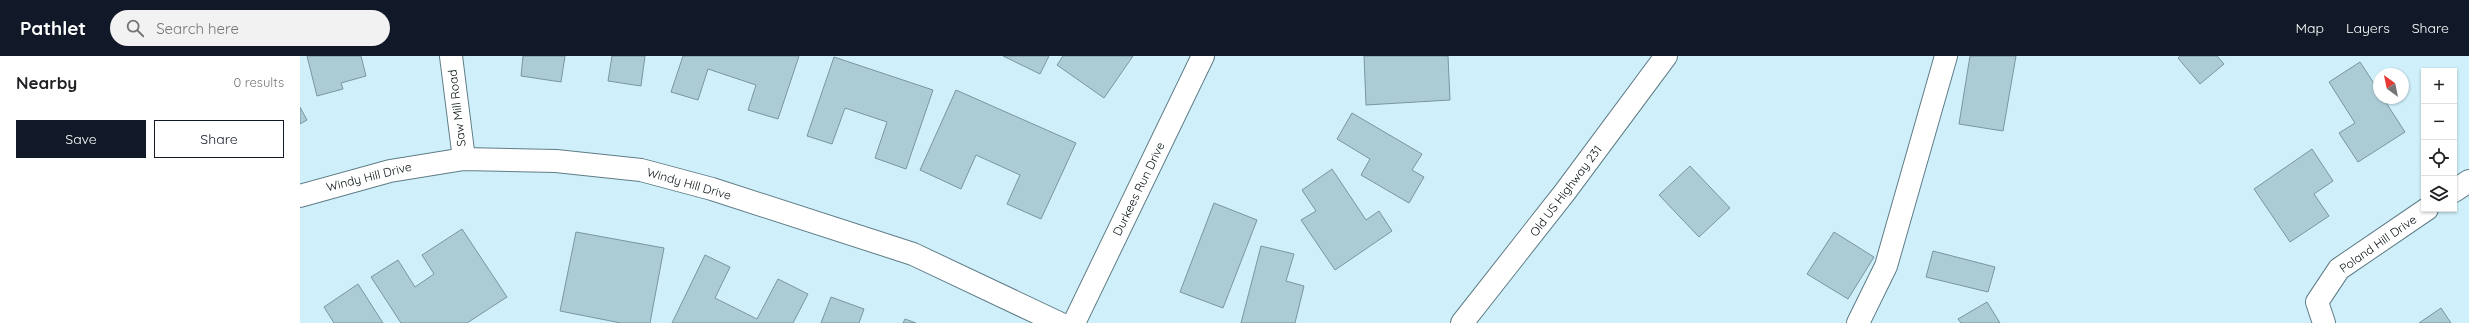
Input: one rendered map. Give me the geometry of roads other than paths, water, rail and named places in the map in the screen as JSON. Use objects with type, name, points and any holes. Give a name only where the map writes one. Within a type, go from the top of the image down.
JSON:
[{"type":"street","name":"Saw Mill Road","points":[[451,56],[464,159]]},
{"type":"street","name":"Durkees Run Drive","points":[[1074,323],[1203,56]]},
{"type":"street","name":"Old US Highway 231","points":[[1462,323],[1565,192],[1666,56]]},
{"type":"street","points":[[1858,323],[1886,266],[1946,56]]},
{"type":"street","name":"Windy Hill Drive","points":[[300,196],[390,171],[464,159],[511,159],[600,164],[641,170],[677,179],[912,254],[1059,323]]},
{"type":"street","points":[[2457,189],[2469,180]]},
{"type":"street","name":"Poland Hill Drive","points":[[2324,323],[2317,302],[2339,269],[2423,212]]}]
